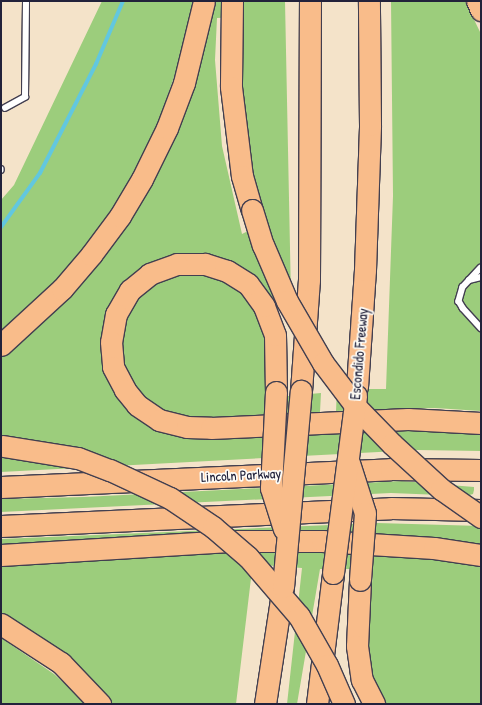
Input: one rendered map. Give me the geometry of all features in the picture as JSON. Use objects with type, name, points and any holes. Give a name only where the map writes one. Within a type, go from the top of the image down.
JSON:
[{"type":"highway","points":[[1,346],[62,289],[120,216],[167,128],[184,83],[200,23],[204,1]]},
{"type":"highway","points":[[477,1],[481,10]]},
{"type":"highway","name":"Escondido Freeway","points":[[317,704],[357,387],[369,163],[369,3]]},
{"type":"highway","points":[[265,704],[283,587],[301,391],[309,264],[310,4]]},
{"type":"highway","points":[[231,10],[231,87],[242,176],[263,245],[287,301],[323,363],[357,408],[392,444],[441,489],[481,517]]},
{"type":"highway","points":[[287,538],[271,488],[276,392],[275,335],[264,306],[248,284],[227,271],[205,264],[177,264],[150,274],[130,290],[116,314],[111,342],[113,367],[125,390],[137,405],[159,420],[187,427],[210,428],[408,419],[481,423]]},
{"type":"highway","points":[[1,445],[38,450],[78,458],[110,470],[170,498],[213,527],[248,558],[299,616],[327,665],[344,704]]},
{"type":"highway","points":[[347,458],[364,513],[357,646],[362,680],[374,704]]},
{"type":"highway","name":"Lincoln Parkway","points":[[1,487],[391,469],[481,470]]},
{"type":"highway","points":[[1,526],[390,508],[481,510]]},
{"type":"highway","points":[[1,555],[230,541],[314,541],[384,544],[481,554]]},
{"type":"highway","points":[[1,624],[60,663],[100,704]]},
{"type":"lane","points":[[5,108],[25,97],[26,1]]},
{"type":"lane","points":[[481,268],[467,281],[460,301],[462,308],[481,328]]},
{"type":"lane","points":[[467,281],[481,277]]},
{"type":"green space","points":[[102,1],[285,1],[291,297],[283,306],[274,307],[266,296],[167,261],[104,332],[156,428],[175,435],[397,426],[481,430],[481,451],[417,450],[1,472],[1,355],[151,174],[181,57],[155,132],[108,219],[61,277],[1,333],[1,200],[14,185]],"holes":[[[240,17],[242,117],[250,168],[266,222],[242,234],[222,146],[215,60],[217,18]]]},
{"type":"green space","points":[[391,1],[465,1],[481,34],[481,411],[435,408],[336,411],[337,389],[386,389],[393,196]]},
{"type":"green space","points":[[190,273],[217,277],[243,292],[252,303],[266,336],[266,398],[321,393],[320,412],[192,418],[161,410],[135,389],[122,361],[123,323],[129,310],[144,291],[165,278]]},
{"type":"green space","points":[[402,481],[474,487],[474,490],[473,494],[466,496],[391,493],[1,512],[1,499],[84,497]]},
{"type":"green space","points":[[377,523],[481,526],[481,549],[1,548],[1,539]]},
{"type":"green space","points":[[315,549],[414,555],[481,565],[481,704],[385,704],[382,701],[369,669],[368,642],[373,569],[320,569],[297,704],[287,704],[302,568],[262,565],[252,570],[236,704],[112,704],[98,686],[69,658],[1,616],[1,566],[246,550]]},
{"type":"green space","points":[[1,638],[54,674],[87,704],[1,704]]},
{"type":"waterway","points":[[1,227],[40,173],[96,64],[123,1]]}]
